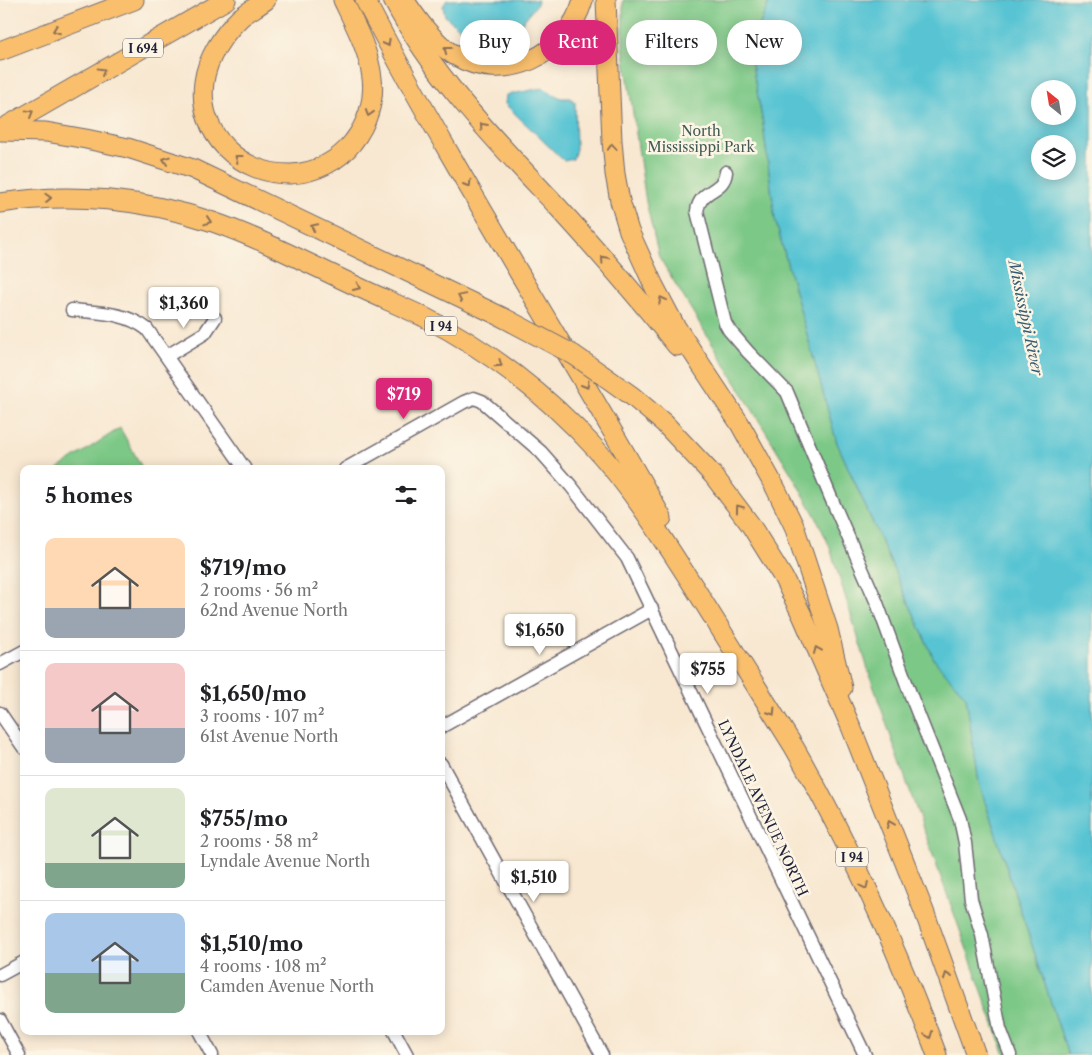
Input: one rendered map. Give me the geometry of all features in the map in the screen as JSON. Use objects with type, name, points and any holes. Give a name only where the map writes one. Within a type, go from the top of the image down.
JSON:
[{"type":"highway","points":[[0,51],[134,0]]},
{"type":"highway","name":"I 694","points":[[0,130],[226,0]]},
{"type":"highway","points":[[266,0],[242,16],[222,39],[206,71],[204,81],[205,111],[211,127],[228,150],[243,162],[259,170],[285,174],[312,171],[337,158],[356,138],[370,110],[373,89],[370,68],[362,42],[344,0]]},
{"type":"highway","points":[[365,0],[403,73],[623,449],[746,670]]},
{"type":"highway","points":[[393,0],[419,45],[456,95],[638,297],[715,397],[740,435],[763,476],[807,568]]},
{"type":"highway","points":[[404,0],[430,34],[444,48],[470,63],[496,68],[536,58],[559,42],[573,25],[583,0]]},
{"type":"highway","points":[[606,0],[614,167],[620,201],[629,231],[674,324],[740,424],[794,526],[836,660],[851,727]]},
{"type":"highway","name":"I 94","points":[[0,130],[46,132],[109,143],[193,169],[504,318],[567,351],[632,396],[670,429],[713,474],[737,506],[772,558],[794,597],[851,727],[924,911],[976,1055]]},
{"type":"highway","name":"I 94","points":[[0,203],[39,198],[72,197],[146,205],[177,211],[231,229],[424,317],[461,338],[528,385],[555,408],[595,448],[642,509],[746,670],[806,768],[852,858],[911,988],[937,1055]]},
{"type":"street","points":[[726,172],[726,177],[720,186],[708,192],[700,200],[697,211],[725,323],[748,352],[787,392],[880,610],[911,696],[960,819],[972,898],[982,935],[1000,1029],[1010,1055]]},
{"type":"street","points":[[72,310],[121,315],[139,323],[154,337],[242,465]]},
{"type":"street","points":[[167,356],[205,333],[215,318]]},
{"type":"street","name":"LYNDALE AVENUE NORTH","points":[[353,465],[474,398],[482,401],[541,452],[571,486],[627,558],[865,1055]]},
{"type":"street","points":[[445,725],[652,609]]},
{"type":"street","points":[[0,664],[20,653]]},
{"type":"street","points":[[0,713],[20,742]]},
{"type":"street","points":[[445,771],[602,1055]]},
{"type":"street","points":[[0,975],[20,964]]},
{"type":"street","points":[[0,1020],[19,1055]]},
{"type":"street","points":[[201,1035],[212,1055]]},
{"type":"street","points":[[396,1035],[407,1055]]},
{"type":"green space","name":"North Mississippi Park","points":[[623,0],[770,0],[762,20],[727,20],[727,65],[752,65],[763,124],[775,219],[837,443],[935,661],[966,696],[979,783],[1068,1055],[1005,1055],[872,682],[829,545],[816,517],[791,473],[659,257],[646,202],[623,45]]},
{"type":"green space","points":[[120,428],[141,465],[63,465]]},
{"type":"water","points":[[447,0],[538,0],[524,20],[460,20],[460,29],[445,16],[443,6]]},
{"type":"water","name":"Mississippi River","points":[[770,0],[1087,0],[1092,24],[1092,1055],[1068,1055],[979,783],[966,697],[935,661],[837,443],[775,219],[763,124],[752,65],[802,65],[802,20],[762,20]]},
{"type":"water","points":[[542,88],[561,98],[570,98],[575,102],[576,149],[573,159],[564,161],[505,104],[506,95]]}]
